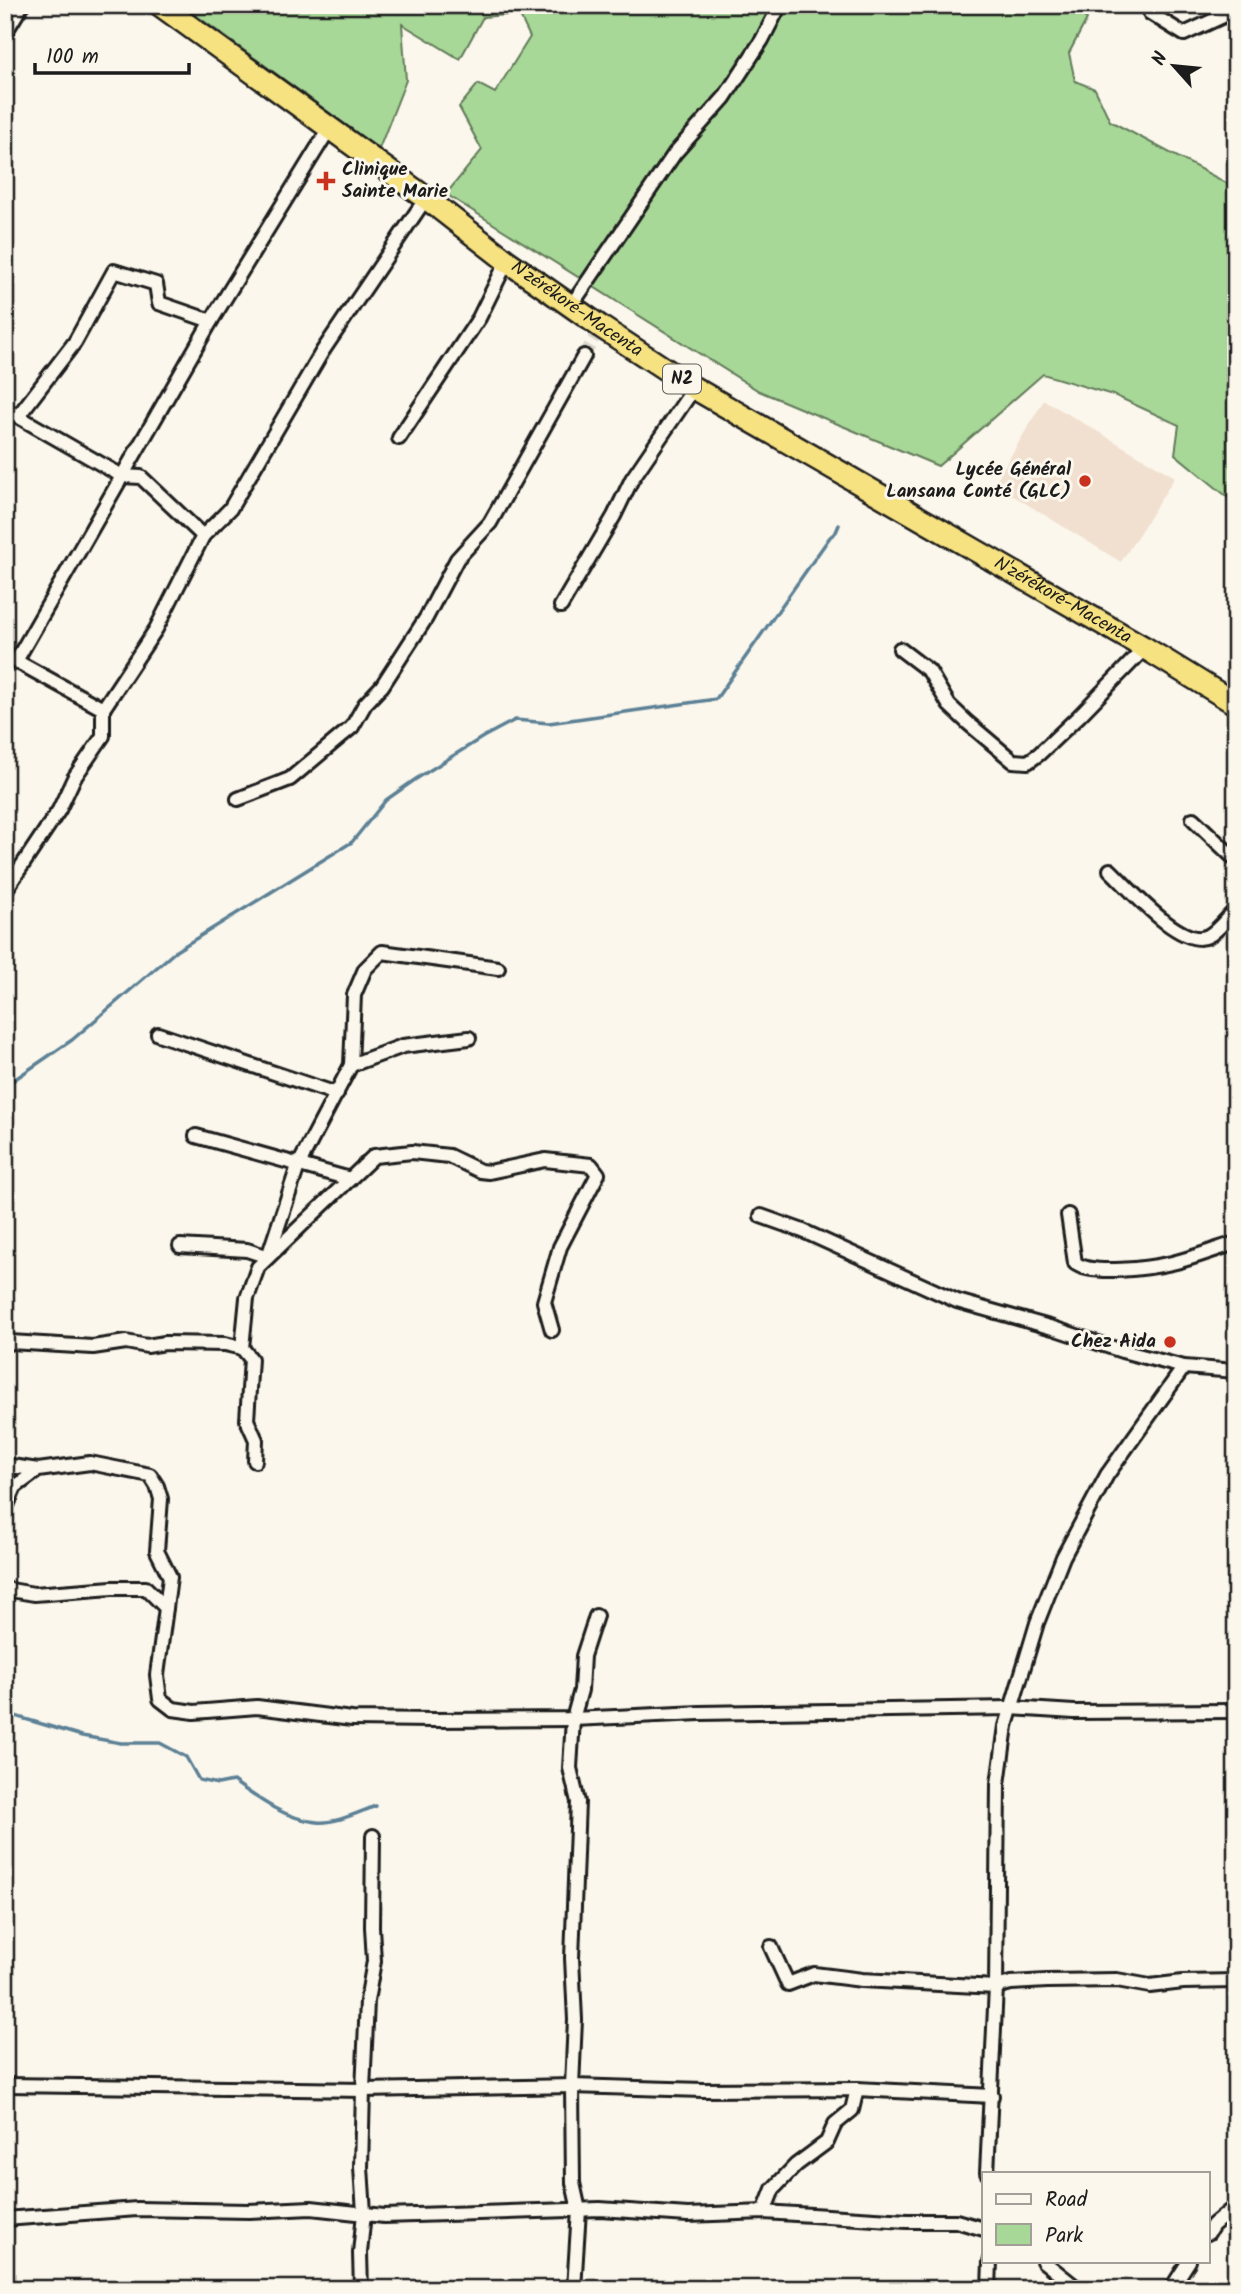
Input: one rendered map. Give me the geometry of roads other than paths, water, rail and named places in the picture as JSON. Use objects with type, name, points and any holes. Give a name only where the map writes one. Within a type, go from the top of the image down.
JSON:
[{"type":"highway","name":"N'zérékoré-Macenta","points":[[160,5],[426,198],[506,261],[571,306],[598,333],[1144,648],[1236,704]]},
{"type":"street","points":[[5,33],[22,5]]},
{"type":"street","points":[[571,306],[675,153],[724,98],[762,40],[780,5]]},
{"type":"street","points":[[1150,13],[1184,34],[1236,10]]},
{"type":"street","points":[[103,709],[16,661],[211,321],[329,129]]},
{"type":"street","points":[[5,891],[60,810],[74,778],[103,736],[103,709],[156,629],[203,536],[230,509],[322,352],[426,198]]},
{"type":"street","points":[[399,438],[479,318],[506,261]]},
{"type":"street","points":[[19,415],[75,342],[114,271],[156,284],[159,303],[211,321]]},
{"type":"street","points":[[238,799],[290,779],[352,727],[365,704],[382,686],[426,618],[457,559],[490,523],[584,356]]},
{"type":"street","points":[[561,606],[632,480],[694,388]]},
{"type":"street","points":[[5,409],[122,476],[141,477],[203,536]]},
{"type":"street","points":[[900,649],[929,671],[949,705],[976,731],[1013,761],[1028,762],[1079,716],[1144,648]]},
{"type":"street","points":[[1193,819],[1236,860]]},
{"type":"street","points":[[1110,870],[1178,932],[1194,939],[1208,936],[1236,908]]},
{"type":"street","points":[[268,1257],[298,1166],[351,1065],[354,995],[365,969],[382,952],[498,968]]},
{"type":"street","points":[[158,1034],[337,1094]]},
{"type":"street","points":[[351,1065],[403,1046],[469,1038]]},
{"type":"street","points":[[196,1136],[350,1179]]},
{"type":"street","points":[[242,1348],[247,1298],[258,1266],[374,1156],[412,1152],[449,1156],[480,1171],[489,1172],[545,1160],[591,1166],[598,1174],[560,1248],[544,1302],[552,1330]]},
{"type":"street","points":[[1068,1215],[1075,1263],[1089,1269],[1146,1267],[1172,1263],[1236,1244]]},
{"type":"street","points":[[761,1216],[803,1231],[957,1301],[1184,1367],[1236,1371]]},
{"type":"street","points":[[180,1246],[247,1250],[268,1257]]},
{"type":"street","points":[[5,1345],[10,1342],[93,1347],[126,1342],[147,1346],[165,1343],[225,1344],[242,1348],[251,1359],[247,1420],[256,1440],[255,1461]]},
{"type":"street","points":[[987,2172],[996,1987],[998,1784],[1006,1726],[1037,1623],[1063,1557],[1107,1475],[1184,1367]]},
{"type":"street","points":[[5,1465],[38,1470],[90,1463],[150,1475],[157,1486],[160,1499],[157,1551],[170,1577],[157,1675],[160,1699],[173,1709],[194,1712],[257,1707],[366,1719],[573,1719],[700,1713],[1012,1708],[1074,1712],[1236,1711]]},
{"type":"street","points":[[5,1510],[15,1487],[38,1470]]},
{"type":"street","points":[[5,1589],[34,1594],[146,1588],[166,1608]]},
{"type":"street","points":[[574,2289],[579,2210],[573,2183],[572,2085],[575,2020],[572,1958],[578,1812],[570,1768],[573,1719],[581,1690],[583,1656],[596,1616]]},
{"type":"street","points":[[361,2289],[360,2253],[364,2213],[361,2167],[363,2090],[367,2001],[374,1961],[373,1836]]},
{"type":"street","points":[[771,1947],[789,1984],[814,1974],[862,1980],[996,1987],[1011,1983],[1047,1981],[1117,1980],[1150,1986],[1236,1981]]},
{"type":"street","points":[[5,2085],[363,2090],[572,2085],[704,2090],[858,2089],[992,2096]]},
{"type":"street","points":[[764,2213],[773,2189],[796,2165],[827,2142],[835,2124],[852,2110],[858,2089]]},
{"type":"street","points":[[1210,2230],[1236,2206]]},
{"type":"street","points":[[5,2219],[137,2209],[249,2211],[311,2208],[383,2216],[579,2210],[719,2215],[764,2213],[956,2221],[982,2228]]},
{"type":"street","points":[[989,2289],[990,2262]]},
{"type":"street","points":[[1043,2262],[1078,2289]]},
{"type":"street","points":[[1171,2289],[1188,2262]]},
{"type":"waterway","points":[[5,1086],[72,1040],[176,951],[352,842],[386,800],[483,737],[515,720],[549,723],[716,699],[839,525]]},
{"type":"waterway","points":[[5,1713],[82,1736],[121,1743],[160,1743],[186,1757],[199,1780],[218,1784],[233,1781],[272,1807],[305,1820],[332,1821],[376,1806]]},
{"type":"tunnel","points":[[584,356],[594,338]]},
{"type":"place","name":"Clinique Sainte Marie","points":[[326,181]]},
{"type":"place","name":"Lycée Général Lansana Conté (GLC)","points":[[1085,481]]},
{"type":"place","name":"Chez Aida","points":[[1170,1342]]}]
